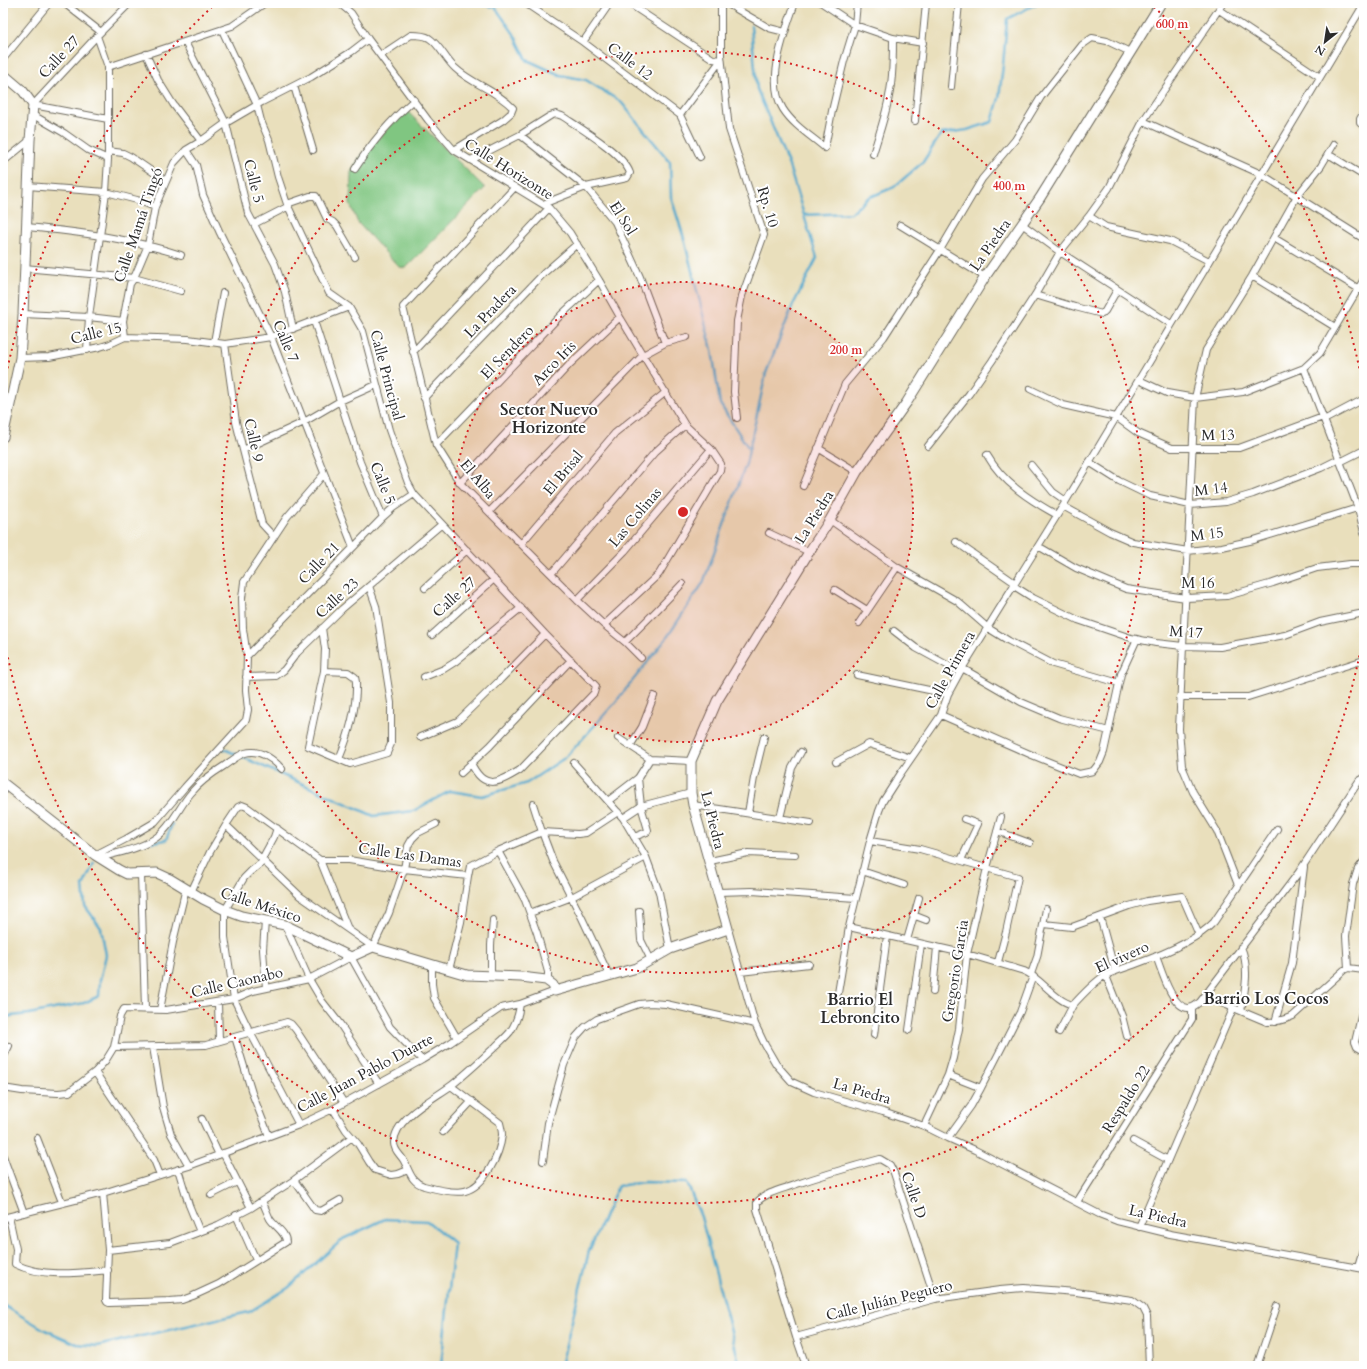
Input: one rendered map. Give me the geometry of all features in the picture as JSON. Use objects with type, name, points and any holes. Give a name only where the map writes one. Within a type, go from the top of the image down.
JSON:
[{"type":"street","points":[[3,59],[49,3]]},
{"type":"street","points":[[64,3],[99,34],[108,67],[108,159],[106,192],[89,317],[88,350]]},
{"type":"street","name":"Calle 27","points":[[33,105],[130,3]]},
{"type":"street","points":[[108,67],[232,26],[265,3]]},
{"type":"street","name":"Calle Horizonte","points":[[339,3],[351,13],[380,55],[454,150],[549,208],[570,233],[685,425],[711,449],[721,464],[720,471],[659,574],[604,625]]},
{"type":"street","name":"Calle 12","points":[[525,3],[583,42],[680,115],[700,157]]},
{"type":"street","points":[[583,42],[610,3]]},
{"type":"street","points":[[628,3],[713,59],[721,60],[680,115]]},
{"type":"street","name":"Rp. 10","points":[[721,3],[721,60],[729,129],[764,235],[742,296],[737,321],[734,392],[737,418]]},
{"type":"street","points":[[726,3],[769,28],[785,32]]},
{"type":"street","points":[[795,3],[779,56],[776,90],[778,101],[795,124],[825,148],[844,61],[855,25],[857,3]]},
{"type":"street","points":[[822,3],[855,25],[893,38],[923,43]]},
{"type":"street","points":[[915,121],[926,3]]},
{"type":"street","points":[[951,87],[959,3]]},
{"type":"street","name":"La Piedra","points":[[1161,3],[1040,198],[985,276],[907,402],[858,472],[830,520],[717,701],[691,761],[691,793],[693,805],[755,1024],[776,1064],[787,1077],[798,1086],[924,1126],[1117,1221],[1170,1234],[1361,1268]]},
{"type":"street","points":[[928,446],[972,388],[1035,295],[1060,252],[1109,188],[1143,121],[1224,3]]},
{"type":"street","name":"Calle Primera","points":[[838,994],[849,927],[862,871],[883,801],[941,714],[948,694],[961,670],[1139,380],[1171,324],[1364,4]]},
{"type":"street","points":[[1219,10],[1320,77]]},
{"type":"street","name":"Calle Principal","points":[[222,30],[257,105],[269,140],[278,177],[288,205],[329,293],[350,307],[363,331],[389,430],[408,483],[414,494],[545,634],[596,686],[594,693],[520,770],[498,782],[486,782],[476,773],[471,763]]},
{"type":"street","points":[[380,55],[411,35],[427,37],[432,40],[454,67],[467,78],[494,92],[513,108],[511,113],[503,120],[454,150]]},
{"type":"street","points":[[873,154],[886,110],[890,90],[893,38]]},
{"type":"street","points":[[803,486],[845,384],[884,337],[940,250],[982,179],[1015,140],[1041,97],[1082,45],[1092,38],[1107,41],[1130,52]]},
{"type":"street","name":"Calle Mamá Tingó","points":[[125,337],[123,322],[130,284],[148,245],[155,207],[174,163],[186,150],[202,141],[226,123],[294,86],[351,52],[368,39]]},
{"type":"street","name":"Calle 5","points":[[185,42],[226,123],[248,213],[277,271],[285,292],[292,329]]},
{"type":"street","points":[[146,54],[158,80],[173,104],[202,141]]},
{"type":"street","points":[[3,74],[23,91],[33,105],[20,358],[6,415],[3,437]]},
{"type":"street","points":[[294,86],[300,111],[313,150]]},
{"type":"street","points":[[355,168],[396,115],[414,100]]},
{"type":"street","points":[[33,105],[108,118]]},
{"type":"street","points":[[1364,112],[1360,119],[1360,123],[1364,126]]},
{"type":"street","points":[[471,160],[520,135],[550,116],[556,114],[562,116],[609,149],[628,168],[630,173],[627,178],[586,187],[543,204]]},
{"type":"street","points":[[33,115],[64,133],[88,150],[108,159]]},
{"type":"street","points":[[1143,121],[1261,174],[1364,239]]},
{"type":"street","name":"El Sol","points":[[520,135],[586,187],[615,222],[640,277],[665,343]]},
{"type":"street","points":[[3,162],[30,140]]},
{"type":"street","points":[[1238,885],[1217,831],[1193,792],[1182,766],[1179,729],[1180,697],[1195,398],[1206,350],[1252,276],[1297,196],[1334,144]]},
{"type":"street","name":"Calle 7","points":[[186,150],[196,165],[203,195],[214,220],[271,337],[353,547]]},
{"type":"street","points":[[108,151],[123,153],[131,157],[166,182]]},
{"type":"street","points":[[1328,154],[1364,176]]},
{"type":"street","points":[[28,186],[106,192],[137,200],[155,207]]},
{"type":"street","name":"El Alba","points":[[515,187],[403,308],[436,445],[460,482],[577,600],[641,658]]},
{"type":"street","points":[[254,224],[288,205],[310,196],[316,196],[327,219],[337,226],[355,257]]},
{"type":"street","points":[[413,352],[549,208]]},
{"type":"street","points":[[1089,216],[1106,227],[1170,241],[1209,261]]},
{"type":"street","points":[[1022,224],[1060,252],[1171,324]]},
{"type":"street","points":[[900,225],[985,276]]},
{"type":"street","points":[[26,227],[100,235],[148,245],[181,255]]},
{"type":"street","points":[[1274,238],[1361,290]]},
{"type":"street","name":"La Pradera","points":[[424,398],[544,273],[577,244]]},
{"type":"street","points":[[24,268],[134,278],[181,291]]},
{"type":"street","points":[[1252,276],[1335,326]]},
{"type":"street","points":[[1139,380],[1167,393],[1195,398],[1243,392],[1304,368],[1320,353],[1335,326],[1361,290],[1364,279]]},
{"type":"street","name":"El Sendero","points":[[436,445],[561,315],[599,280]]},
{"type":"street","points":[[1035,295],[1102,314],[1117,290]]},
{"type":"street","points":[[214,342],[223,293]]},
{"type":"street","name":"Calle 15","points":[[20,358],[49,357],[88,350],[110,344],[125,337],[188,340],[225,344],[271,337],[350,307]]},
{"type":"street","points":[[23,314],[89,317],[123,322]]},
{"type":"street","name":"Arco Iris","points":[[460,482],[570,364],[620,317]]},
{"type":"street","name":"Calle 5","points":[[314,321],[360,462],[383,517]]},
{"type":"street","points":[[489,512],[643,355],[665,343],[687,337]]},
{"type":"street","name":"Calle 9","points":[[225,344],[236,422],[243,450],[262,524],[274,537]]},
{"type":"street","points":[[1304,368],[1340,461],[1361,507],[1364,532]]},
{"type":"street","points":[[243,450],[304,422],[340,401],[376,385]]},
{"type":"street","points":[[1030,389],[1063,405],[1116,417]]},
{"type":"street","name":"El Brisal","points":[[521,544],[615,433],[666,392]]},
{"type":"street","name":"M 13","points":[[1116,417],[1138,433],[1172,448],[1239,448],[1323,419],[1364,399]]},
{"type":"street","points":[[551,574],[656,452],[685,425]]},
{"type":"street","points":[[818,448],[858,472]]},
{"type":"street","name":"Las Colinas","points":[[577,600],[625,551],[711,449]]},
{"type":"street","name":"M 14","points":[[1089,462],[1119,481],[1150,496],[1190,505],[1226,502],[1252,494],[1340,461],[1364,450]]},
{"type":"street","points":[[987,455],[995,467],[1021,494],[1057,515]]},
{"type":"street","name":"M 15","points":[[1031,465],[1064,503],[1110,532],[1133,542],[1188,551],[1254,540],[1361,507]]},
{"type":"street","points":[[99,857],[155,822],[246,720],[248,710],[246,702],[247,656],[242,598],[244,582],[287,517],[324,474]]},
{"type":"street","name":"Calle 21","points":[[247,656],[383,517],[393,508],[414,494]]},
{"type":"street","points":[[830,520],[897,567],[957,601],[988,628],[1009,642],[1053,664],[1119,683]]},
{"type":"street","name":"Calle 23","points":[[246,677],[276,676],[284,670],[297,653],[342,609],[442,524]]},
{"type":"street","points":[[769,533],[809,552]]},
{"type":"street","name":"M 17","points":[[956,542],[1033,598],[1078,620],[1137,639],[1156,643],[1183,646],[1220,647],[1285,635],[1320,622],[1364,613]]},
{"type":"street","name":"M 16","points":[[1038,546],[1076,568],[1126,589],[1186,598],[1227,596],[1317,568],[1364,564]]},
{"type":"street","points":[[425,588],[467,550]]},
{"type":"street","points":[[859,623],[897,567]]},
{"type":"street","name":"Calle 27","points":[[432,636],[494,579]]},
{"type":"street","points":[[625,642],[682,584]]},
{"type":"street","points":[[322,628],[325,649],[324,671],[308,746],[350,764],[387,753],[391,744],[391,703],[376,606],[369,586]]},
{"type":"street","points":[[835,590],[868,610]]},
{"type":"street","points":[[424,677],[444,669],[456,662],[521,608]]},
{"type":"street","points":[[894,631],[916,648],[961,670],[1020,702],[1059,718],[1109,731]]},
{"type":"street","points":[[420,737],[458,721],[545,634]]},
{"type":"street","points":[[941,714],[1032,755],[1079,774],[1093,771],[1100,762],[1109,731],[1121,674],[1137,639]]},
{"type":"street","points":[[461,773],[490,746],[571,660]]},
{"type":"street","points":[[1180,697],[1248,697],[1364,660]]},
{"type":"street","points":[[324,671],[348,672],[355,677],[356,682],[352,722],[339,759]]},
{"type":"street","points":[[858,675],[948,694]]},
{"type":"street","points":[[630,746],[642,727],[654,696]]},
{"type":"street","points":[[748,813],[754,778],[764,737]]},
{"type":"street","points":[[618,738],[650,759],[691,761]]},
{"type":"street","points":[[836,762],[869,744],[911,758]]},
{"type":"street","points":[[99,857],[140,847],[158,837],[167,828],[191,793],[208,776],[244,754],[252,752],[263,754],[273,759],[282,769]]},
{"type":"street","points":[[780,818],[792,768],[801,752]]},
{"type":"street","points":[[608,801],[638,778],[650,759]]},
{"type":"street","points":[[574,763],[623,818],[646,857],[659,892],[670,949]]},
{"type":"street","points":[[634,837],[647,832],[648,830],[642,806],[638,778]]},
{"type":"street","points":[[1156,956],[1174,999],[1181,1006],[1187,1008],[1192,1007],[1206,996],[1241,947],[1305,864],[1359,781],[1364,778]]},
{"type":"street","name":"Calle México","points":[[3,783],[99,857],[127,874],[157,873],[225,910],[241,916],[285,925],[351,957]]},
{"type":"street","points":[[623,818],[642,806],[691,793]]},
{"type":"street","points":[[160,1010],[173,942],[189,890],[226,825],[238,807],[242,804],[320,860],[348,930]]},
{"type":"street","points":[[533,804],[553,861],[609,975]]},
{"type":"street","points":[[693,805],[811,823]]},
{"type":"street","name":"Calle Las Damas","points":[[320,860],[349,860],[404,869],[468,876],[470,866],[498,851],[542,832],[586,833],[618,812]]},
{"type":"street","name":"Gregorio Garcia","points":[[924,1126],[948,1075],[960,1029],[967,954],[987,868],[1002,817]]},
{"type":"street","points":[[961,860],[978,824],[964,819]]},
{"type":"street","points":[[422,1060],[390,1027],[351,957],[373,947],[390,913],[404,869],[408,846],[418,833],[436,824]]},
{"type":"street","points":[[226,825],[300,896],[373,947],[467,975],[521,977],[548,981],[553,985],[555,991]]},
{"type":"street","points":[[277,828],[263,860],[244,878],[225,910],[225,937],[234,999],[299,1125]]},
{"type":"street","name":"El vivero","points":[[1059,1032],[1073,1005],[1087,989],[1115,971],[1156,956],[1200,935],[1214,922],[1277,829]]},
{"type":"street","points":[[998,831],[1030,843]]},
{"type":"street","points":[[870,841],[920,849],[1018,876],[1019,878],[998,962]]},
{"type":"street","points":[[498,851],[525,900],[548,972],[548,981]]},
{"type":"street","points":[[710,861],[748,853],[795,854]]},
{"type":"street","points":[[530,913],[572,897],[646,857]]},
{"type":"street","points":[[1348,968],[1346,936],[1353,884],[1358,869],[1364,861]]},
{"type":"street","points":[[1275,1022],[1292,963],[1305,864]]},
{"type":"street","points":[[862,871],[904,885]]},
{"type":"street","points":[[141,874],[145,1009]]},
{"type":"street","points":[[450,970],[461,922],[468,876]]},
{"type":"street","points":[[718,892],[752,891],[856,898]]},
{"type":"street","points":[[1044,924],[1072,927],[1142,902],[1182,896],[1200,935]]},
{"type":"street","points":[[907,940],[919,898]]},
{"type":"street","points":[[948,1138],[971,1106],[1020,1012],[1032,975],[1046,909]]},
{"type":"street","points":[[639,911],[641,940],[651,960]]},
{"type":"street","points":[[913,915],[926,920]]},
{"type":"street","points":[[1100,917],[1115,971]]},
{"type":"street","points":[[491,976],[493,920]]},
{"type":"street","points":[[265,921],[264,950],[266,988]]},
{"type":"street","points":[[285,925],[309,979],[379,1084]]},
{"type":"street","points":[[849,927],[967,954],[1024,971],[1032,975],[1070,1005],[1073,1005]]},
{"type":"street","name":"Calle Juan Pablo Duarte","points":[[6,1218],[62,1202],[103,1193],[189,1166],[299,1125],[333,1109],[422,1060],[501,1008],[520,1004],[555,991],[637,968],[670,949],[728,929]]},
{"type":"street","points":[[874,1035],[887,936]]},
{"type":"street","points":[[909,1030],[921,944]]},
{"type":"street","points":[[934,992],[937,947]]},
{"type":"street","points":[[1241,947],[1244,954],[1246,978],[1241,1012]]},
{"type":"street","name":"Calle Caonabo","points":[[114,1047],[120,1016],[124,1009],[160,1010],[234,999],[253,991],[309,979],[351,957]]},
{"type":"street","points":[[740,972],[809,964]]},
{"type":"street","points":[[432,965],[434,998],[456,1038]]},
{"type":"street","points":[[1206,996],[1267,1022],[1275,1022],[1285,1020],[1293,1016],[1339,974],[1348,968],[1364,970]]},
{"type":"street","points":[[1106,976],[1122,1016],[1127,1036]]},
{"type":"street","points":[[218,1002],[219,1041]]},
{"type":"street","points":[[543,1161],[548,1123],[564,1065],[576,1037],[585,1027],[597,1019],[639,1004],[650,1003],[666,1004],[755,1024]]},
{"type":"street","points":[[451,1086],[500,1123],[502,1135],[494,1163],[481,1180],[467,1191],[460,1192],[420,1185],[410,1176],[404,1160],[397,1151],[394,1143],[397,1132],[409,1116],[451,1086],[509,1033],[518,1017],[520,1004]]},
{"type":"street","name":"Respaldo 22","points":[[1077,1202],[1192,1019],[1192,1007]]},
{"type":"street","points":[[1364,1008],[1355,1042],[1357,1048],[1364,1051]]},
{"type":"street","points":[[1138,1227],[1234,1009]]},
{"type":"street","points":[[3,1088],[22,1091],[58,1093],[69,1092],[95,1072],[106,1060],[114,1047],[206,1045],[287,1022],[291,1024],[344,1103]]},
{"type":"street","points":[[235,1037],[252,1093],[269,1136]]},
{"type":"street","points":[[3,1058],[10,1046]]},
{"type":"street","points":[[153,1047],[163,1107],[171,1134],[189,1166]]},
{"type":"street","points":[[95,1072],[154,1160],[160,1175]]},
{"type":"street","points":[[948,1075],[981,1088]]},
{"type":"street","points":[[443,1132],[472,1101]]},
{"type":"street","points":[[333,1109],[346,1130],[358,1144],[368,1162],[376,1170],[391,1175],[408,1170]]},
{"type":"street","points":[[202,1119],[251,1208]]},
{"type":"street","points":[[108,1250],[170,1243],[218,1225],[251,1208],[294,1180],[352,1137]]},
{"type":"street","points":[[37,1138],[62,1202]]},
{"type":"street","points":[[1133,1141],[1168,1160]]},
{"type":"street","points":[[3,1156],[24,1213]]},
{"type":"street","name":"Calle D","points":[[796,1337],[757,1210],[757,1202],[762,1197],[769,1194],[849,1167],[880,1160],[890,1165],[894,1173],[936,1300]]},
{"type":"street","points":[[178,1169],[189,1205],[200,1232]]},
{"type":"street","points":[[294,1180],[315,1210],[321,1211],[340,1200]]},
{"type":"street","points":[[211,1195],[237,1182]]},
{"type":"street","points":[[103,1193],[108,1250],[107,1302],[182,1300],[218,1284],[256,1260],[266,1256],[286,1242],[286,1239],[271,1220],[262,1201]]},
{"type":"street","points":[[236,1215],[256,1260]]},
{"type":"street","points":[[6,1218],[16,1249],[15,1264],[27,1269],[65,1274],[108,1270]]},
{"type":"street","points":[[1361,1268],[1364,1247]]},
{"type":"street","name":"Calle Julián Peguero","points":[[796,1337],[936,1300],[1000,1290],[1024,1288],[1076,1292],[1132,1300],[1143,1308],[1147,1316],[1149,1366]]},
{"type":"street","points":[[1257,1366],[1277,1306]]},
{"type":"street","points":[[796,1337],[806,1366]]},
{"type":"green space","points":[[406,110],[485,188],[406,268],[399,267],[358,223],[350,204],[351,172],[360,157]]},
{"type":"waterway","points":[[473,3],[495,7],[514,34],[527,60],[560,75],[586,80],[621,102],[670,162],[671,197],[683,235],[712,350],[720,404],[749,449]]},
{"type":"waterway","points":[[804,215],[851,213],[868,198],[894,187],[923,162],[941,134],[967,130],[992,122],[999,98],[1007,19],[1038,3]]},
{"type":"waterway","points":[[222,748],[374,816],[413,811],[450,791],[482,796],[527,783],[566,757],[614,704],[666,639],[703,583],[746,464],[766,373],[793,305],[817,258],[789,166],[757,89],[751,26]]},
{"type":"waterway","points":[[152,842],[166,840],[172,824]]},
{"type":"waterway","points":[[125,848],[137,844]]},
{"type":"waterway","points":[[3,1017],[29,1014],[84,1003],[99,996],[100,980],[106,955],[101,928],[85,906],[83,886],[94,863]]},
{"type":"waterway","points":[[561,1366],[589,1251],[618,1186],[644,1182],[687,1183],[701,1217],[740,1366]]},
{"type":"waterway","points":[[3,1305],[45,1330],[77,1344],[97,1346],[249,1312],[288,1288],[343,1239],[385,1219],[427,1221],[454,1243],[441,1366]]},
{"type":"district","name":"Sector Nuevo Horizonte","points":[[549,419]]},
{"type":"district","name":"Barrio Los Cocos","points":[[1266,999]]},
{"type":"district","name":"Barrio El Lebroncito","points":[[860,1009]]}]
